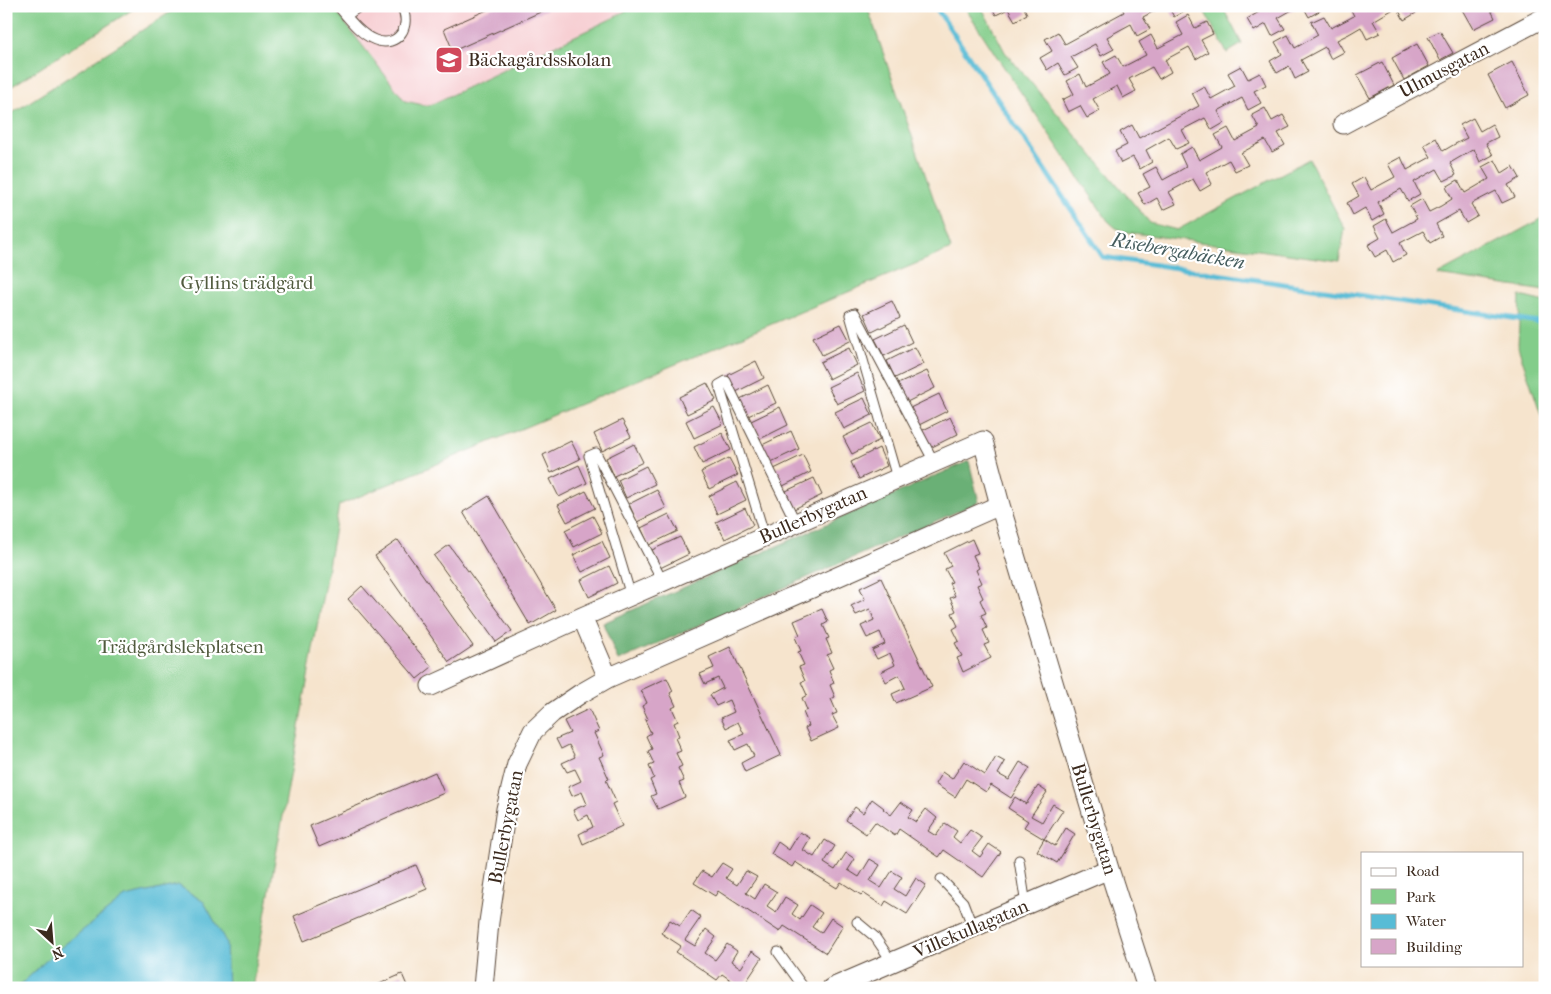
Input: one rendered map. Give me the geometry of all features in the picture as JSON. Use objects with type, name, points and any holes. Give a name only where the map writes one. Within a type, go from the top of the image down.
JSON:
[{"type":"street","name":"Ulmusgatan","points":[[1343,124],[1545,17]]},
{"type":"street","name":"Bullerbygatan","points":[[431,686],[582,617],[983,441],[1000,505],[1109,869],[1147,988]]},
{"type":"street","name":"Bullerbygatan","points":[[483,988],[489,922],[506,809],[517,764],[533,731],[552,713],[608,678],[1000,505]]},
{"type":"street","points":[[582,617],[608,678]]},
{"type":"street","name":"Villekullagatan","points":[[832,988],[1109,869]]},
{"type":"lane","points":[[338,6],[364,34],[380,42],[395,40],[402,34],[406,21],[402,6]]},
{"type":"lane","points":[[346,16],[360,6]]},
{"type":"lane","points":[[897,478],[850,315],[855,314],[934,462]]},
{"type":"lane","points":[[765,537],[719,385],[726,381],[796,523]]},
{"type":"lane","points":[[631,596],[589,456],[596,453],[663,582]]},
{"type":"lane","points":[[1019,860],[1026,905]]},
{"type":"lane","points":[[941,879],[963,902],[974,928]]},
{"type":"lane","points":[[857,922],[875,937],[892,962]]},
{"type":"lane","points":[[778,952],[804,988]]},
{"type":"shaded area","name":"Bäckagårdsskolan","points":[[332,6],[634,6],[613,18],[428,106],[405,101]]},
{"type":"green space","points":[[6,6],[138,6],[6,90]]},
{"type":"green space","name":"Gyllins trädgård","points":[[180,6],[332,6],[405,101],[428,106],[613,18],[634,6],[867,6],[951,249],[339,505],[252,988],[6,988],[6,117]]},
{"type":"green space","points":[[964,6],[981,6],[1005,52],[1150,223],[1177,230],[1309,159],[1345,229],[1339,261],[1126,232],[1116,228],[1108,221]]},
{"type":"green space","points":[[1222,6],[1242,44],[1227,53],[1202,7]]},
{"type":"green space","points":[[1545,217],[1545,291],[1437,275]]},
{"type":"green space","points":[[1520,296],[1545,302],[1545,426],[1518,347]]},
{"type":"green space","points":[[969,461],[979,502],[618,661],[603,623]]},
{"type":"water","points":[[178,885],[204,902],[226,942],[228,988],[17,988],[55,952],[125,897]]},
{"type":"building","points":[[496,6],[554,6],[453,51],[444,29]]},
{"type":"building","points":[[991,6],[1023,6],[1027,14],[1015,21],[1008,9],[996,15]]},
{"type":"building","points":[[1121,6],[1164,6],[1143,17],[1150,29],[1137,36],[1131,24],[1107,37],[1114,49],[1101,56],[1095,44],[1071,57],[1078,68],[1065,75],[1058,63],[1047,70],[1040,58],[1052,51],[1045,39],[1058,32],[1065,44],[1124,12]]},
{"type":"building","points":[[1168,6],[1184,6],[1186,10],[1174,17]]},
{"type":"building","points":[[1256,6],[1299,6],[1278,18],[1285,29],[1272,36],[1266,24],[1254,31],[1247,19],[1259,12]]},
{"type":"building","points":[[1303,6],[1319,6],[1321,10],[1309,17]]},
{"type":"building","points":[[1349,6],[1365,6],[1367,9],[1371,6],[1413,6],[1416,13],[1404,20],[1397,7],[1373,21],[1380,33],[1367,39],[1361,27],[1337,40],[1344,52],[1331,59],[1325,47],[1301,60],[1308,72],[1295,79],[1289,66],[1277,73],[1270,61],[1282,54],[1275,42],[1288,35],[1295,48],[1318,35],[1311,22],[1324,16],[1331,28],[1354,16]]},
{"type":"building","points":[[1460,6],[1489,6],[1495,18],[1473,29]]},
{"type":"building","points":[[1188,15],[1195,28],[1207,22],[1213,34],[1201,40],[1208,52],[1196,59],[1189,47],[1165,60],[1171,72],[1159,79],[1152,67],[1129,79],[1136,91],[1123,98],[1117,86],[1093,99],[1100,111],[1087,118],[1080,106],[1068,112],[1062,100],[1074,94],[1067,81],[1080,74],[1086,87],[1110,74],[1103,62],[1116,55],[1123,67],[1146,55],[1139,42],[1151,35],[1158,48],[1183,35],[1176,22]]},
{"type":"building","points":[[1440,31],[1453,53],[1440,60],[1428,37]]},
{"type":"building","points":[[1417,44],[1429,66],[1404,80],[1392,58]]},
{"type":"building","points":[[1382,62],[1394,85],[1370,98],[1357,75]]},
{"type":"building","points":[[1512,62],[1529,95],[1505,108],[1488,75]]},
{"type":"building","points":[[1241,66],[1248,79],[1260,73],[1266,85],[1254,91],[1261,103],[1248,110],[1242,98],[1218,111],[1224,123],[1212,130],[1205,118],[1182,130],[1189,143],[1176,149],[1169,137],[1146,150],[1152,162],[1140,169],[1133,157],[1121,163],[1115,151],[1127,145],[1120,132],[1132,125],[1139,138],[1199,106],[1192,93],[1204,86],[1211,99],[1235,86],[1228,73]]},
{"type":"building","points":[[1265,108],[1272,121],[1283,115],[1290,127],[1278,133],[1285,145],[1272,152],[1265,140],[1241,153],[1248,165],[1235,171],[1229,160],[1206,172],[1212,184],[1200,191],[1193,179],[1169,192],[1176,204],[1163,210],[1157,198],[1145,205],[1138,193],[1150,187],[1143,174],[1156,167],[1163,180],[1186,167],[1180,154],[1192,147],[1199,160],[1222,147],[1215,135],[1228,128],[1235,141],[1259,128],[1252,115]]},
{"type":"building","points":[[1473,118],[1480,131],[1492,124],[1498,137],[1486,143],[1493,155],[1480,162],[1474,149],[1450,163],[1456,175],[1444,181],[1437,169],[1414,182],[1420,194],[1408,201],[1401,189],[1378,202],[1384,214],[1372,221],[1365,208],[1353,215],[1347,203],[1359,196],[1352,184],[1364,177],[1371,190],[1395,177],[1388,164],[1401,157],[1407,170],[1431,157],[1424,145],[1436,138],[1443,151],[1467,138],[1460,125]]},
{"type":"building","points":[[1495,160],[1502,173],[1513,166],[1520,178],[1508,185],[1515,197],[1502,203],[1496,191],[1471,204],[1478,216],[1466,223],[1459,211],[1436,224],[1442,236],[1430,243],[1423,231],[1400,243],[1406,255],[1393,262],[1387,250],[1375,257],[1368,245],[1380,238],[1374,226],[1386,219],[1393,232],[1417,219],[1410,206],[1422,199],[1429,212],[1441,206],[1452,199],[1446,187],[1458,180],[1465,193],[1489,179],[1482,167]]},
{"type":"building","points":[[892,301],[900,318],[872,332],[864,314]]},
{"type":"building","points":[[841,324],[850,341],[822,355],[813,337]]},
{"type":"building","points":[[904,325],[912,342],[884,356],[875,339]]},
{"type":"building","points":[[915,347],[924,364],[895,378],[887,361]]},
{"type":"building","points":[[849,348],[857,365],[829,379],[820,362]]},
{"type":"building","points":[[756,361],[764,378],[736,392],[728,375]]},
{"type":"building","points":[[927,371],[935,388],[907,402],[898,384]]},
{"type":"building","points":[[857,373],[865,391],[837,404],[828,387]]},
{"type":"building","points":[[707,383],[716,400],[687,414],[679,397]]},
{"type":"building","points":[[768,385],[776,403],[748,416],[740,399]]},
{"type":"building","points":[[939,394],[947,411],[919,425],[910,408]]},
{"type":"building","points":[[864,398],[872,415],[844,429],[835,412]]},
{"type":"building","points":[[714,407],[723,424],[694,438],[686,421]]},
{"type":"building","points":[[780,407],[788,425],[760,439],[751,421]]},
{"type":"building","points":[[950,417],[958,434],[930,448],[921,431]]},
{"type":"building","points":[[622,420],[631,437],[602,451],[594,434]]},
{"type":"building","points":[[872,423],[880,440],[852,454],[843,437]]},
{"type":"building","points":[[791,431],[799,449],[771,462],[762,445]]},
{"type":"building","points":[[722,433],[731,450],[702,464],[694,447]]},
{"type":"building","points":[[571,441],[580,459],[551,473],[543,455]]},
{"type":"building","points":[[634,444],[643,462],[614,476],[606,458]]},
{"type":"building","points":[[879,448],[887,466],[859,479],[851,462]]},
{"type":"building","points":[[803,455],[811,472],[783,486],[774,469]]},
{"type":"building","points":[[729,458],[738,475],[709,489],[701,472]]},
{"type":"building","points":[[579,465],[587,483],[559,497],[550,479]]},
{"type":"building","points":[[646,466],[655,484],[626,498],[618,480]]},
{"type":"building","points":[[814,478],[822,495],[794,509],[786,491]]},
{"type":"building","points":[[737,482],[746,500],[717,514],[709,496]]},
{"type":"building","points":[[657,490],[666,508],[637,522],[629,504]]},
{"type":"building","points":[[586,491],[595,508],[567,522],[558,505]]},
{"type":"building","points":[[489,496],[556,610],[530,625],[463,512]]},
{"type":"building","points":[[745,508],[753,525],[725,539],[716,522]]},
{"type":"building","points":[[669,514],[678,531],[649,545],[641,528]]},
{"type":"building","points":[[593,516],[602,533],[574,547],[565,530]]},
{"type":"building","points":[[680,537],[689,554],[660,568],[652,550]]},
{"type":"building","points":[[972,539],[978,553],[973,555],[979,568],[976,570],[982,583],[977,585],[983,598],[980,600],[986,613],[981,615],[987,628],[983,630],[989,643],[984,645],[991,658],[963,672],[957,658],[962,656],[955,643],[959,641],[953,629],[958,626],[952,613],[956,611],[950,598],[955,596],[949,583],[952,582],[945,569],[951,566],[944,553]]},
{"type":"building","points":[[398,540],[473,646],[449,662],[375,556]]},
{"type":"building","points":[[602,541],[610,558],[582,572],[573,555]]},
{"type":"building","points":[[449,545],[512,631],[496,642],[434,556]]},
{"type":"building","points":[[609,566],[617,583],[589,597],[581,580]]},
{"type":"building","points":[[881,578],[932,687],[896,703],[892,694],[905,688],[899,675],[886,682],[881,672],[895,665],[890,653],[877,659],[872,650],[885,644],[880,632],[867,638],[861,626],[874,620],[870,609],[856,615],[851,606],[865,599],[860,588]]},
{"type":"building","points":[[362,586],[432,667],[417,679],[348,599]]},
{"type":"building","points":[[822,609],[828,622],[823,625],[829,638],[826,639],[832,653],[827,655],[833,668],[829,670],[834,683],[830,685],[835,697],[831,699],[837,713],[832,715],[839,728],[811,741],[805,728],[809,726],[803,712],[807,710],[802,698],[807,695],[801,682],[805,681],[799,667],[804,665],[798,652],[801,651],[795,637],[800,635],[794,621]]},
{"type":"building","points":[[730,647],[781,755],[745,772],[741,763],[754,756],[748,744],[735,750],[730,740],[744,734],[738,722],[726,728],[721,718],[734,712],[729,700],[716,706],[710,695],[723,688],[718,678],[705,684],[700,674],[714,668],[709,657]]},
{"type":"building","points":[[667,678],[673,691],[670,693],[676,706],[672,708],[678,721],[674,723],[679,736],[675,738],[681,751],[676,753],[682,766],[678,768],[684,781],[679,783],[685,797],[658,809],[651,796],[656,794],[650,780],[654,778],[649,766],[654,764],[648,751],[652,749],[646,736],[651,733],[645,720],[648,719],[642,706],[647,703],[641,690]]},
{"type":"building","points":[[589,709],[599,731],[594,733],[604,755],[599,757],[609,779],[606,780],[616,802],[612,804],[622,826],[583,844],[579,834],[593,827],[588,815],[578,820],[573,810],[587,804],[582,792],[572,796],[568,787],[581,781],[575,769],[567,772],[562,763],[575,757],[569,745],[561,749],[556,739],[570,733],[564,721]]},
{"type":"building","points":[[996,757],[1005,762],[998,774],[1009,780],[1020,762],[1030,768],[1011,798],[991,785],[986,792],[966,779],[955,797],[935,784],[942,772],[952,779],[964,761],[985,775]]},
{"type":"building","points":[[435,772],[444,793],[319,847],[310,826]]},
{"type":"building","points":[[1038,786],[1047,792],[1031,816],[1042,822],[1053,804],[1063,810],[1044,839],[1024,827],[1028,821],[1008,808],[1015,797],[1026,804]]},
{"type":"building","points":[[872,799],[891,815],[901,802],[913,810],[908,817],[916,822],[926,809],[937,818],[928,831],[936,836],[945,823],[957,831],[953,837],[960,843],[970,830],[982,838],[972,851],[980,857],[989,844],[1001,852],[983,877],[944,850],[939,857],[899,829],[895,836],[875,822],[866,834],[846,820],[855,807],[863,813]]},
{"type":"building","points":[[1066,828],[1075,834],[1057,863],[1037,851],[1044,839],[1055,846]]},
{"type":"building","points":[[800,832],[810,838],[803,850],[814,857],[825,840],[835,846],[824,863],[835,870],[846,853],[855,859],[848,870],[859,877],[870,859],[880,865],[870,881],[881,888],[892,871],[902,877],[894,889],[905,896],[916,878],[926,885],[907,914],[886,901],[883,906],[841,882],[837,888],[795,862],[792,867],[771,854],[778,842],[789,850]]},
{"type":"building","points":[[722,863],[732,869],[726,878],[737,885],[746,871],[757,877],[746,893],[755,899],[764,884],[777,892],[767,906],[776,912],[785,897],[798,905],[792,914],[800,920],[810,905],[822,913],[812,927],[821,933],[831,918],[843,926],[826,953],[784,926],[780,932],[718,891],[715,896],[694,883],[702,871],[712,877]]},
{"type":"building","points":[[416,865],[427,889],[304,941],[294,916]]},
{"type":"building","points":[[691,910],[701,917],[685,940],[695,946],[706,929],[716,937],[705,953],[715,960],[727,944],[737,951],[731,961],[741,968],[752,951],[762,958],[742,988],[722,974],[717,980],[676,952],[681,946],[661,933],[670,920],[680,926]]},
{"type":"building","points":[[402,974],[408,988],[370,988]]},
{"type":"waterway","name":"Risebergabäcken","points":[[935,6],[1103,257],[1545,323]]},
{"type":"place","name":"Bäckagårdsskolan","points":[[449,60]]},
{"type":"park label","name":"Trädgårdslekplatsen","points":[[181,647]]}]
